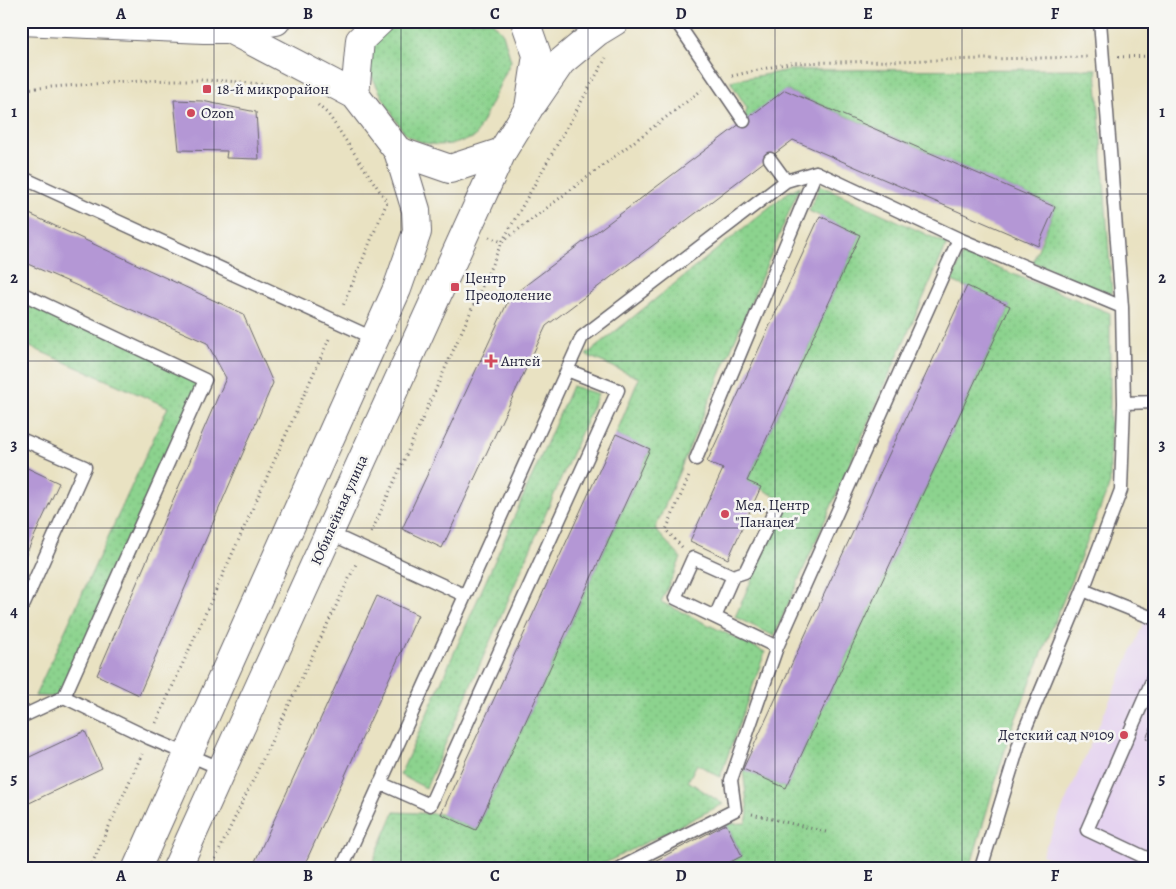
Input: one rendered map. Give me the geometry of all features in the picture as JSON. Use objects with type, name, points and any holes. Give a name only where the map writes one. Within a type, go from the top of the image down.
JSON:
[{"type":"street","points":[[21,21],[229,29],[276,21]]},
{"type":"street","points":[[355,94],[360,40],[380,21]]},
{"type":"street","points":[[525,21],[537,55],[529,108]]},
{"type":"street","name":"Юбилейная улица","points":[[177,868],[502,152],[529,108],[561,62],[597,32],[615,21]]},
{"type":"street","points":[[136,868],[375,339],[397,289],[417,232],[416,210],[398,151],[355,94],[229,29]]},
{"type":"street","points":[[398,151],[450,169],[502,152]]},
{"type":"street","points":[[280,550],[314,565]]},
{"type":"lane","points":[[676,21],[744,120]]},
{"type":"lane","points":[[981,868],[1020,741],[1083,590],[1121,490],[1124,403],[1122,306],[1100,21]]},
{"type":"lane","points":[[770,160],[786,181]]},
{"type":"lane","points":[[342,868],[582,337],[786,181],[816,172],[959,240],[1122,306]]},
{"type":"lane","points":[[696,460],[816,172]]},
{"type":"lane","points":[[21,177],[375,339]]},
{"type":"lane","points":[[620,868],[735,810],[731,780],[777,647],[959,240]]},
{"type":"lane","points":[[21,293],[205,380],[64,697],[21,717]]},
{"type":"lane","points":[[380,783],[430,804],[618,390],[567,370]]},
{"type":"lane","points":[[1124,403],[1155,402]]},
{"type":"lane","points":[[21,439],[85,467],[24,604],[21,605]]},
{"type":"lane","points":[[776,508],[745,572],[733,576],[692,558],[675,598],[777,647]]},
{"type":"lane","points":[[328,534],[464,595]]},
{"type":"lane","points":[[715,617],[733,576]]},
{"type":"lane","points":[[1083,590],[1155,620]]},
{"type":"lane","points":[[1155,674],[1087,830],[1155,862]]},
{"type":"lane","points":[[64,697],[187,756],[222,769]]},
{"type":"path","points":[[211,868],[363,550],[502,242],[608,55]]},
{"type":"path","points":[[21,89],[182,81],[250,82],[292,89]]},
{"type":"path","points":[[90,868],[336,322],[386,202],[328,114],[314,102]]},
{"type":"path","points":[[692,558],[666,530],[696,460]]},
{"type":"path","points":[[748,813],[826,832]]},
{"type":"shaded area","name":"Детский сад №109","points":[[1155,597],[1155,868],[1072,868],[1042,855]]},
{"type":"green space","points":[[386,21],[492,21],[503,34],[511,61],[475,137],[442,145],[416,140],[404,132],[378,89],[367,62],[371,46]]},
{"type":"green space","points":[[1096,69],[1112,294],[1033,262],[1055,207],[786,90],[744,121],[747,108],[730,81],[790,70]]},
{"type":"green space","points":[[820,185],[947,244],[774,636],[735,617],[786,502],[747,481],[860,235],[809,211]]},
{"type":"green space","points":[[800,186],[655,529],[681,558],[661,602],[765,652],[720,777],[697,764],[688,781],[723,804],[595,868],[370,868],[394,812],[441,814],[476,830],[650,450],[616,434],[639,378],[586,355],[787,193]]},
{"type":"green space","points":[[963,254],[1110,313],[1110,484],[1010,733],[970,868],[719,868],[742,856],[726,824],[746,823],[748,813],[743,769],[786,788],[1010,306],[952,281]]},
{"type":"green space","points":[[21,293],[205,380],[64,697],[35,696],[168,407],[21,343]]},
{"type":"green space","points":[[572,386],[598,394],[426,788],[400,775]]},
{"type":"building","points":[[785,90],[1055,207],[1038,246],[793,140],[546,326],[442,548],[402,529],[510,297]]},
{"type":"building","points":[[174,100],[202,101],[256,112],[259,159],[226,158],[227,151],[179,150]]},
{"type":"building","points":[[21,210],[243,314],[273,383],[139,695],[97,675],[226,378],[207,343],[21,261]]},
{"type":"building","points":[[820,216],[860,235],[747,481],[761,487],[728,559],[690,541],[723,469],[707,462]]},
{"type":"building","points":[[967,286],[1010,306],[786,788],[743,769]]},
{"type":"building","points":[[616,434],[650,449],[476,830],[441,814]]},
{"type":"building","points":[[21,465],[59,483],[21,565]]},
{"type":"building","points":[[377,596],[418,615],[303,868],[252,868]]},
{"type":"building","points":[[1155,720],[1155,743],[1146,738]]},
{"type":"building","points":[[85,731],[102,768],[21,807],[21,761]]},
{"type":"building","points":[[726,824],[742,856],[719,868],[641,868]]},
{"type":"place","name":"18-й микрорайон","points":[[207,89]]},
{"type":"place","name":"Ozon","points":[[191,113]]},
{"type":"place","name":"Центр Преодоление","points":[[455,287]]},
{"type":"place","name":"Антей","points":[[491,361]]},
{"type":"place","name":"Мед. Центр \"Панацея\"","points":[[725,514]]},
{"type":"place","name":"Детский сад №109","points":[[1124,735]]}]
